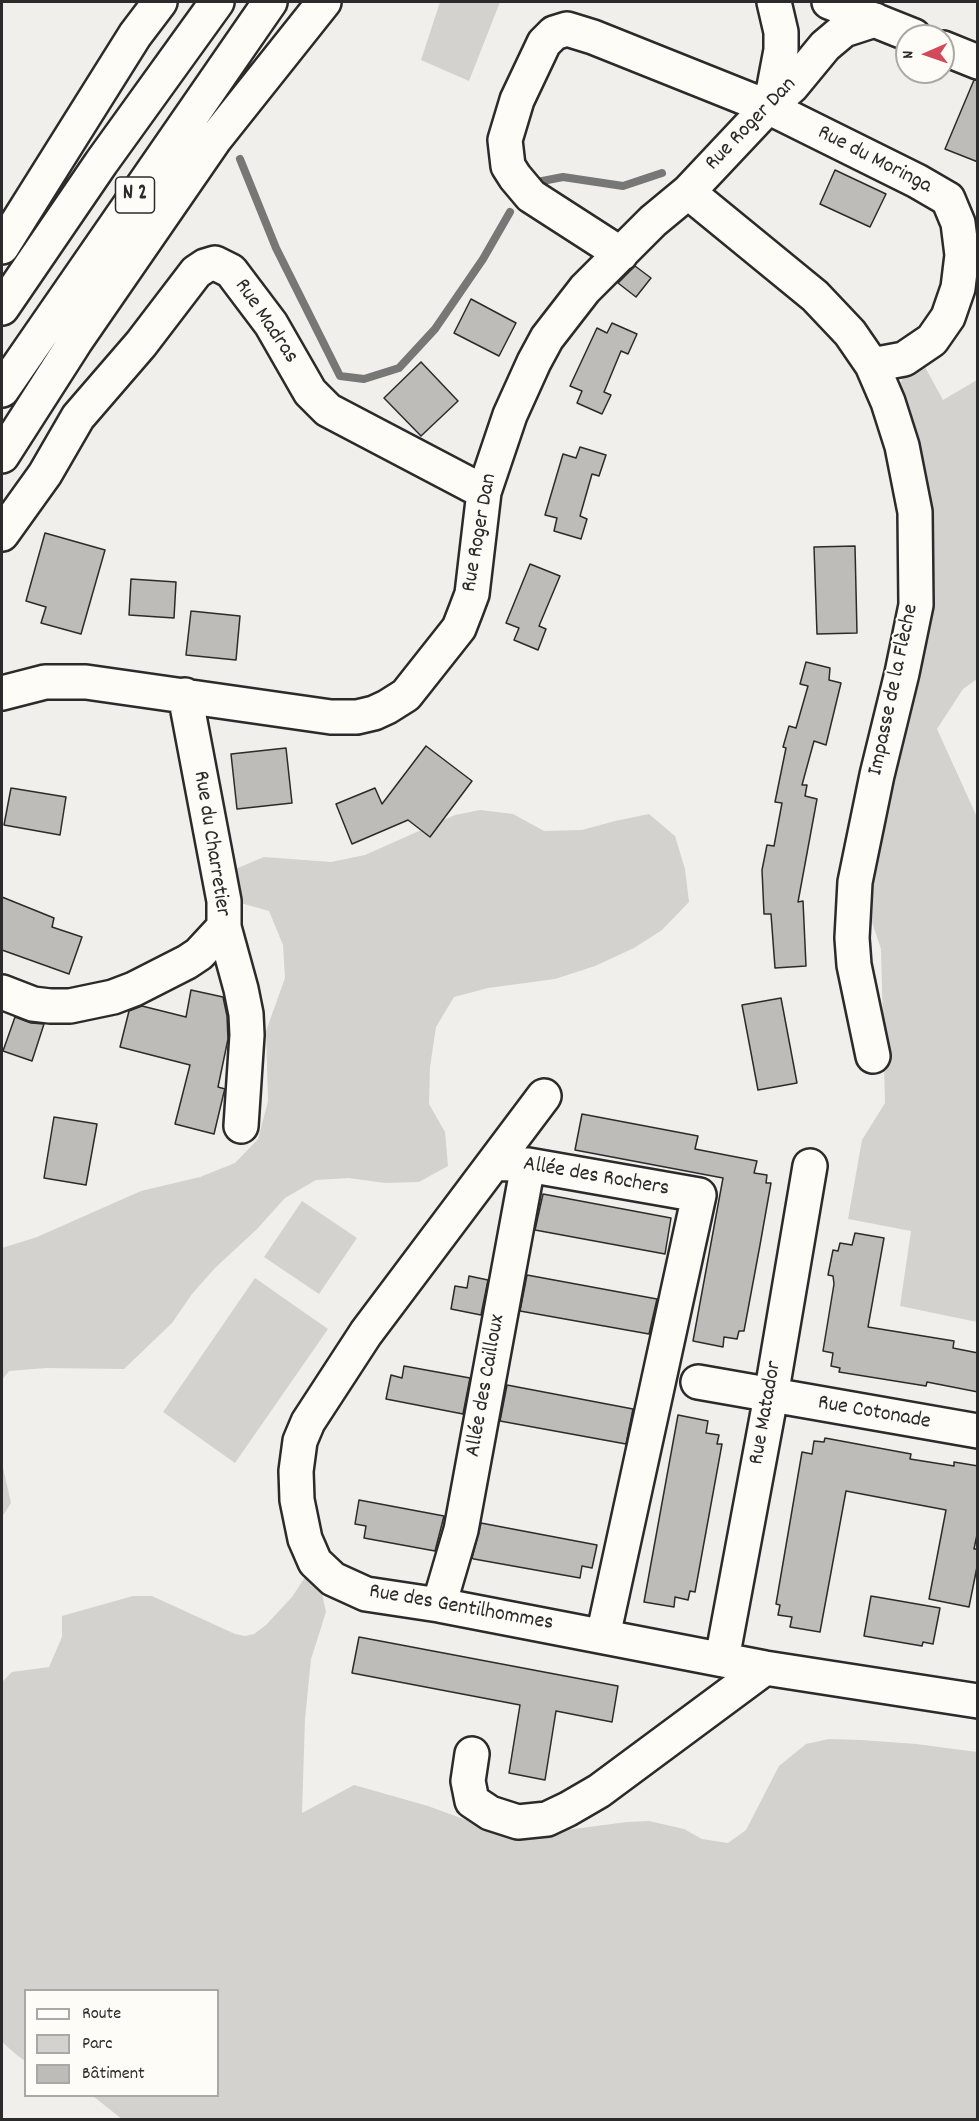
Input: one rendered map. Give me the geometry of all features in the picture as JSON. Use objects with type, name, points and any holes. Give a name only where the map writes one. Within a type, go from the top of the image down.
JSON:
[{"type":"main road","points":[[2,247],[135,35],[160,2]]},
{"type":"main road","name":"N 2","points":[[2,308],[102,163],[218,2]]},
{"type":"main road","name":"N 2","points":[[2,390],[270,2]]},
{"type":"main road","points":[[2,456],[75,342],[215,139],[324,2]]},
{"type":"main road","points":[[768,107],[781,50],[780,24],[774,2]]},
{"type":"main road","points":[[829,2],[895,28]]},
{"type":"main road","name":"Rue Roger Dan","points":[[2,693],[45,682],[86,682],[331,717],[357,717],[387,707],[406,695],[459,628],[472,594],[484,492],[510,415],[543,346],[564,315],[585,289],[653,221],[687,192],[768,107],[792,86],[835,37],[856,25],[875,20]]},
{"type":"main road","name":"Rue du Moringa","points":[[621,254],[531,196],[508,166],[505,140],[517,100],[544,43],[554,33],[567,29],[768,107],[917,181],[948,199],[958,223],[962,255],[958,288],[948,316],[932,340],[904,358],[872,365]]},
{"type":"main road","points":[[955,53],[978,62]]},
{"type":"main road","name":"Impasse de la Flèche","points":[[687,192],[816,296],[850,333],[872,365],[888,402],[902,446],[915,512],[916,605],[855,882],[852,938],[854,965],[873,1056]]},
{"type":"main road","name":"Rue Madras","points":[[2,534],[45,474],[78,417],[141,344],[196,272],[215,263],[231,271],[271,324],[310,392],[328,410],[484,492]]},
{"type":"main road","name":"Rue du Charretier","points":[[2,992],[33,1004],[70,1006],[113,997],[187,962],[199,954],[224,927],[224,901],[185,695]]},
{"type":"main road","points":[[224,927],[242,989],[246,1014],[247,1035],[241,1126]]},
{"type":"main road","name":"Rue des Gentilhommes","points":[[544,1096],[366,1333],[320,1400],[308,1422],[300,1441],[297,1461],[297,1500],[305,1539],[315,1562],[333,1579],[366,1594],[439,1605],[765,1668],[978,1701]]},
{"type":"main road","name":"Allée des Rochers","points":[[494,1163],[528,1165],[699,1196],[603,1636]]},
{"type":"main road","name":"Allée des Cailloux","points":[[439,1605],[461,1530],[528,1165]]},
{"type":"main road","name":"Rue Matador","points":[[722,1659],[771,1396],[810,1166]]},
{"type":"main road","name":"Rue Cotonade","points":[[698,1382],[978,1431]]},
{"type":"main road","points":[[472,1754],[468,1780],[472,1801],[490,1813],[518,1822],[547,1819],[599,1791],[765,1668]]},
{"type":"green space","points":[[440,2],[500,2],[469,81],[421,60]]},
{"type":"green space","points":[[919,356],[943,400],[977,380],[977,679],[963,689],[937,729],[977,817],[977,1322],[900,1306],[911,1231],[848,1219],[862,1140],[885,1103],[881,949],[862,892],[929,578],[894,391]]},
{"type":"green space","points":[[480,810],[513,814],[544,831],[582,830],[649,814],[675,836],[685,869],[689,902],[662,930],[634,948],[595,966],[555,979],[488,988],[454,997],[436,1027],[430,1067],[429,1104],[445,1132],[448,1166],[419,1182],[385,1183],[349,1178],[316,1180],[285,1198],[257,1229],[215,1268],[192,1294],[172,1323],[124,1369],[46,1368],[9,1371],[2,1380],[2,1248],[37,1237],[141,1191],[200,1177],[235,1163],[258,1139],[268,1101],[266,1031],[285,978],[283,945],[269,911],[237,902],[233,870],[264,857],[331,862],[365,855],[455,815]]},
{"type":"green space","points":[[302,1201],[357,1238],[319,1294],[264,1257]]},
{"type":"green space","points":[[255,1278],[328,1329],[235,1463],[163,1412]]},
{"type":"green space","points":[[2,1463],[11,1503],[2,1517]]},
{"type":"green space","points":[[315,1562],[326,1612],[311,1659],[305,1719],[302,1813],[354,1785],[428,1806],[512,1837],[649,1821],[684,1829],[702,1839],[728,1843],[746,1830],[779,1766],[806,1744],[829,1739],[861,1740],[977,1752],[977,2119],[123,2120],[94,2097],[219,2097],[219,1989],[24,1989],[24,2060],[18,2056],[2,2042],[2,1682],[12,1672],[49,1667],[62,1637],[62,1616],[133,1596],[152,1596],[235,1634],[245,1636],[254,1634],[266,1625],[292,1597]]},
{"type":"building","points":[[974,80],[978,80],[978,162],[945,149]]},
{"type":"building","points":[[835,170],[886,194],[870,227],[820,204]]},
{"type":"building","points":[[635,266],[651,278],[636,297],[618,283]]},
{"type":"building","points":[[471,299],[516,323],[499,356],[454,333]]},
{"type":"building","points":[[612,323],[637,334],[628,354],[621,351],[604,392],[611,395],[602,414],[577,403],[582,391],[570,386],[597,328],[607,333]]},
{"type":"building","points":[[421,362],[458,401],[421,436],[384,398]]},
{"type":"building","points":[[580,447],[606,455],[599,476],[592,474],[580,516],[587,519],[581,539],[554,531],[557,518],[545,515],[563,454],[576,458]]},
{"type":"building","points":[[45,533],[105,550],[81,634],[41,623],[46,607],[26,601]]},
{"type":"building","points":[[855,546],[857,633],[817,634],[814,547]]},
{"type":"building","points":[[530,564],[560,576],[539,626],[546,629],[538,650],[514,640],[519,628],[506,623]]},
{"type":"building","points":[[131,579],[176,582],[174,618],[129,615]]},
{"type":"building","points":[[191,611],[240,616],[236,660],[186,655]]},
{"type":"building","points":[[806,662],[830,668],[829,680],[841,683],[826,745],[814,741],[802,785],[807,785],[805,796],[817,799],[798,902],[803,901],[806,966],[775,968],[771,914],[764,914],[762,870],[767,845],[774,846],[782,803],[775,802],[786,748],[783,747],[789,726],[796,728],[808,686],[800,684]]},
{"type":"building","points":[[426,746],[472,781],[430,837],[408,820],[352,844],[336,804],[375,788],[382,804]]},
{"type":"building","points":[[286,748],[292,803],[237,809],[231,754]]},
{"type":"building","points":[[11,788],[66,797],[60,835],[4,825]]},
{"type":"building","points":[[2,897],[54,918],[52,927],[82,937],[69,974],[2,950]]},
{"type":"building","points":[[191,990],[223,997],[227,1016],[228,1039],[218,1087],[225,1089],[214,1134],[175,1124],[190,1065],[120,1047],[129,1011],[142,1006],[186,1017]]},
{"type":"building","points":[[781,998],[797,1083],[758,1090],[742,1005]]},
{"type":"building","points":[[15,1017],[31,1023],[44,1024],[32,1061],[3,1051]]},
{"type":"building","points":[[582,1114],[698,1136],[695,1149],[757,1161],[754,1173],[767,1175],[766,1183],[771,1183],[760,1245],[744,1331],[739,1331],[737,1339],[724,1337],[723,1347],[693,1341],[723,1178],[575,1150]]},
{"type":"building","points":[[54,1117],[97,1124],[86,1185],[44,1178]]},
{"type":"building","points":[[543,1194],[671,1218],[665,1254],[535,1230]]},
{"type":"building","points":[[855,1233],[884,1238],[868,1327],[954,1341],[953,1348],[978,1353],[978,1392],[927,1382],[926,1386],[839,1372],[840,1368],[831,1366],[833,1353],[823,1351],[834,1284],[833,1276],[828,1275],[833,1250],[838,1251],[840,1243],[852,1245]]},
{"type":"building","points":[[527,1275],[657,1299],[649,1334],[520,1311]]},
{"type":"building","points":[[469,1276],[488,1280],[481,1315],[451,1309],[455,1286],[467,1288]]},
{"type":"building","points":[[404,1366],[470,1378],[463,1414],[386,1399],[391,1375],[402,1378]]},
{"type":"building","points":[[507,1385],[633,1409],[626,1444],[500,1421]]},
{"type":"building","points":[[678,1415],[708,1421],[706,1433],[719,1435],[717,1444],[722,1444],[695,1592],[690,1591],[688,1600],[675,1597],[674,1607],[644,1602]]},
{"type":"building","points":[[825,1438],[911,1454],[910,1459],[954,1466],[954,1462],[978,1466],[978,1530],[974,1549],[978,1549],[978,1562],[969,1607],[929,1599],[946,1510],[846,1491],[820,1632],[790,1627],[792,1617],[778,1615],[780,1605],[776,1604],[802,1452],[812,1454],[814,1441],[824,1442]]},
{"type":"building","points":[[359,1500],[444,1516],[435,1551],[364,1538],[366,1526],[355,1524]]},
{"type":"building","points":[[481,1523],[597,1545],[592,1568],[582,1566],[580,1578],[474,1559],[472,1558]]},
{"type":"building","points":[[871,1596],[940,1608],[933,1644],[923,1642],[922,1646],[864,1636]]},
{"type":"building","points":[[359,1637],[618,1686],[612,1722],[556,1711],[545,1780],[509,1773],[520,1705],[352,1673]]},
{"type":"waterway","points":[[240,159],[276,248],[340,376],[364,379],[399,368],[435,329],[483,259],[510,212]]},
{"type":"waterway","points":[[532,183],[563,177],[623,186],[662,173]]}]
